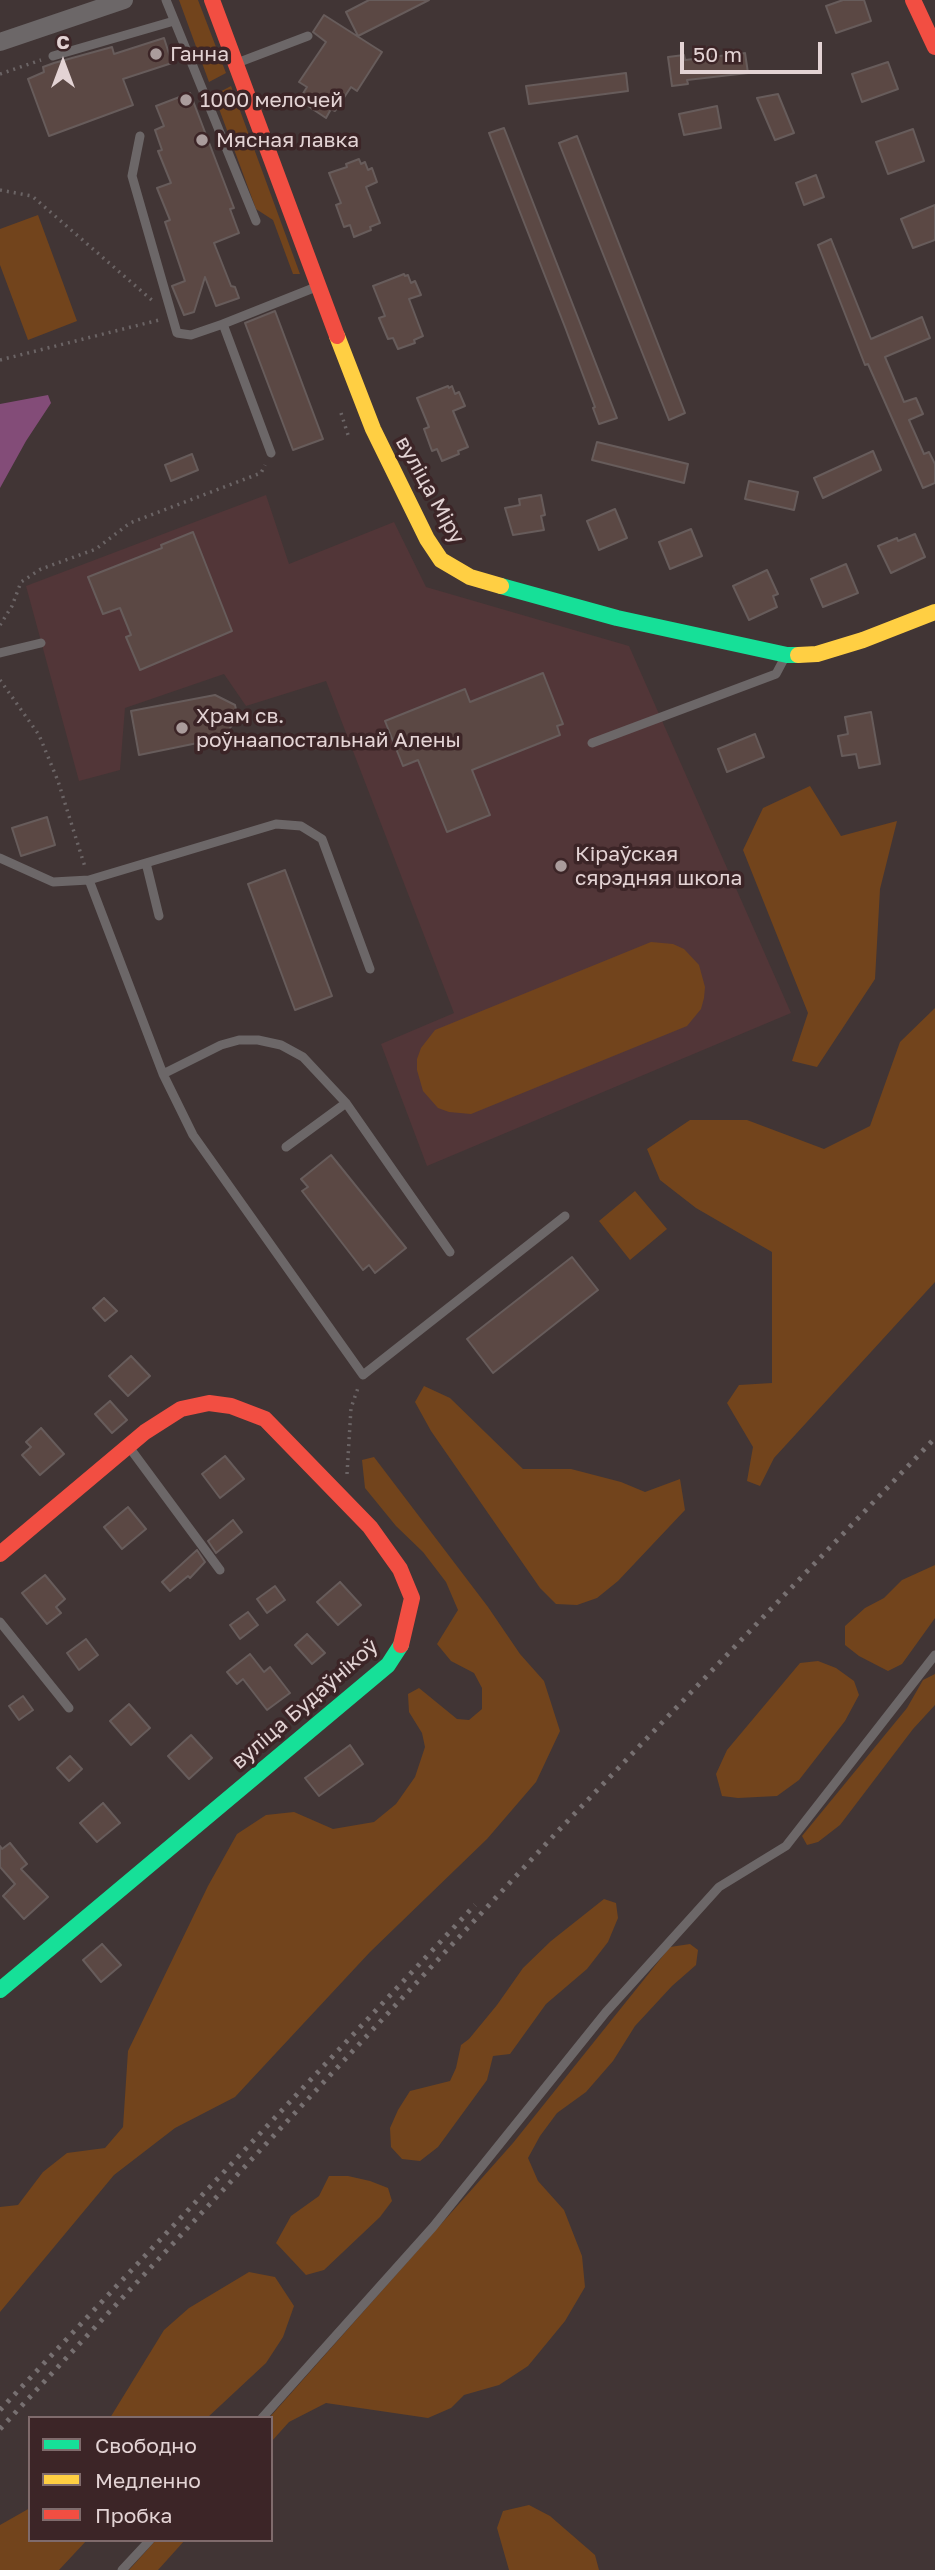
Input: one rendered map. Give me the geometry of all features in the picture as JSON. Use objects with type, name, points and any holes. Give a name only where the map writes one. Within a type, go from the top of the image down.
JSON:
[{"type":"street","points":[[0,42],[124,0]]},
{"type":"street","name":"вуліца Міру","points":[[212,0],[317,286],[373,429],[441,560],[470,577],[617,618],[787,655],[817,654],[863,640],[935,612]]},
{"type":"street","points":[[913,0],[935,47]]},
{"type":"street","name":"вуліца Будаўнікоў","points":[[0,1555],[128,1446],[181,1409],[209,1403],[231,1406],[265,1419],[370,1527],[400,1569],[412,1598],[403,1642],[387,1665],[0,1990]]},
{"type":"lane","points":[[166,0],[256,221]]},
{"type":"lane","points":[[53,56],[174,21]]},
{"type":"lane","points":[[235,64],[308,36]]},
{"type":"lane","points":[[140,136],[132,176],[177,333],[191,335],[317,286]]},
{"type":"lane","points":[[223,324],[271,453]]},
{"type":"lane","points":[[0,653],[41,643]]},
{"type":"lane","points":[[592,743],[776,674],[787,655]]},
{"type":"lane","points":[[0,858],[53,882],[89,880],[276,824],[301,826],[322,839],[370,970]]},
{"type":"lane","points":[[146,863],[159,916]]},
{"type":"lane","points":[[89,880],[163,1074],[193,1135],[363,1375],[565,1216]]},
{"type":"lane","points":[[163,1074],[221,1045],[239,1040],[258,1040],[281,1045],[303,1057],[346,1103],[450,1252]]},
{"type":"lane","points":[[286,1147],[346,1103]]},
{"type":"lane","points":[[128,1446],[220,1570]]},
{"type":"lane","points":[[0,1622],[69,1708]]},
{"type":"lane","points":[[264,2416],[433,2227],[606,2012],[719,1887],[786,1846],[935,1655]]},
{"type":"lane","points":[[122,2570],[148,2542]]},
{"type":"path","points":[[0,74],[53,56]]},
{"type":"path","points":[[0,190],[32,196],[171,317]]},
{"type":"path","points":[[0,360],[171,317]]},
{"type":"path","points":[[0,625],[12,606],[21,582],[41,569],[96,549],[130,523],[261,473],[271,453]]},
{"type":"path","points":[[0,680],[9,689],[39,735],[58,781],[89,880]]},
{"type":"path","points":[[344,1500],[351,1408],[363,1375]]},
{"type":"shaded area","points":[[179,0],[198,0],[226,73],[209,82]]},
{"type":"shaded area","points":[[231,86],[300,274],[293,274],[273,220],[256,209],[214,95]]},
{"type":"shaded area","points":[[38,215],[77,321],[28,340],[0,265],[0,229]]},
{"type":"shaded area","points":[[48,395],[51,403],[0,488],[0,404]]},
{"type":"shaded area","name":"Кіраўская сярэдняя школа","points":[[266,495],[289,564],[394,522],[426,587],[629,646],[791,1013],[427,1166],[381,1044],[454,1013],[326,681],[246,706],[224,674],[125,708],[120,770],[79,781],[26,586]]},
{"type":"shaded area","points":[[810,786],[841,836],[897,821],[880,889],[875,979],[817,1067],[792,1061],[808,1013],[743,850],[763,808]]},
{"type":"shaded area","points":[[651,942],[673,944],[684,949],[699,965],[705,987],[704,998],[701,1009],[687,1026],[471,1114],[438,1108],[423,1091],[417,1059],[421,1048],[435,1030]]},
{"type":"shaded area","points":[[935,1008],[935,1282],[774,1458],[760,1486],[747,1481],[753,1447],[727,1403],[739,1385],[772,1383],[772,1252],[696,1208],[660,1180],[647,1149],[690,1120],[747,1120],[824,1149],[870,1126],[900,1042]]},
{"type":"shaded area","points":[[635,1191],[667,1229],[630,1260],[599,1221]]},
{"type":"shaded area","points":[[424,1386],[450,1398],[523,1469],[571,1469],[621,1482],[645,1492],[680,1479],[685,1510],[618,1581],[597,1598],[577,1605],[556,1604],[540,1588],[431,1431],[415,1402]]},
{"type":"shaded area","points":[[374,1457],[488,1607],[520,1654],[544,1681],[560,1731],[536,1782],[487,1839],[370,1952],[235,2097],[175,2128],[114,2175],[0,2312],[0,2207],[18,2205],[43,2172],[67,2153],[105,2148],[123,2127],[128,2051],[208,1886],[237,1834],[266,1815],[294,1812],[333,1829],[374,1822],[396,1804],[415,1777],[425,1747],[422,1733],[409,1712],[408,1694],[419,1688],[457,1719],[469,1720],[482,1709],[482,1688],[474,1673],[451,1661],[437,1644],[458,1610],[446,1582],[423,1552],[396,1526],[365,1488],[362,1460]]},
{"type":"shaded area","points":[[935,1565],[935,1618],[902,1664],[888,1671],[859,1656],[845,1645],[845,1626],[865,1608],[884,1598],[902,1580]]},
{"type":"shaded area","points":[[818,1661],[836,1668],[854,1681],[859,1695],[845,1721],[799,1780],[777,1796],[722,1796],[716,1774],[727,1750],[800,1663]]},
{"type":"shaded area","points":[[935,1674],[935,1705],[913,1729],[840,1825],[818,1842],[807,1845],[802,1836],[907,1708],[923,1680]]},
{"type":"shaded area","points":[[604,1899],[616,1903],[618,1918],[608,1942],[587,1969],[546,2004],[510,2054],[493,2056],[487,2080],[438,2147],[420,2161],[402,2159],[391,2147],[390,2128],[410,2091],[450,2081],[461,2045],[497,2005],[523,1968],[551,1941]]},
{"type":"shaded area","points":[[690,1944],[698,1950],[696,1965],[672,1986],[635,2026],[613,2061],[586,2092],[557,2113],[528,2158],[538,2181],[564,2210],[582,2256],[585,2287],[565,2321],[528,2366],[499,2385],[464,2395],[451,2408],[428,2418],[326,2403],[289,2422],[273,2440],[273,2416],[271,2416],[513,2143],[670,1947]]},
{"type":"shaded area","points":[[329,2176],[348,2176],[388,2188],[392,2201],[380,2217],[324,2270],[306,2275],[276,2243],[291,2216],[319,2196]]},
{"type":"shaded area","points":[[249,2272],[275,2277],[294,2306],[283,2337],[266,2363],[209,2416],[111,2416],[164,2330],[189,2308]]},
{"type":"shaded area","points":[[529,2505],[550,2516],[595,2555],[599,2570],[509,2570],[497,2528],[503,2511]]},
{"type":"shaded area","points":[[28,2509],[28,2542],[85,2542],[59,2570],[0,2570],[0,2525]]},
{"type":"shaded area","points":[[154,2542],[183,2542],[158,2570],[129,2570]]},
{"type":"building","points":[[369,0],[429,0],[358,36],[346,12]]},
{"type":"building","points":[[843,0],[864,0],[871,21],[836,33],[826,6]]},
{"type":"building","points":[[324,15],[382,52],[357,91],[351,87],[335,111],[331,109],[326,118],[299,100],[307,87],[299,82],[326,42],[313,32]]},
{"type":"building","points":[[164,38],[172,63],[123,79],[133,105],[49,136],[28,79],[44,72],[43,67],[54,63],[112,47],[114,54]]},
{"type":"building","points":[[745,53],[748,73],[687,80],[688,84],[672,86],[668,57],[684,55],[685,60]]},
{"type":"building","points":[[888,62],[898,89],[862,102],[852,74]]},
{"type":"building","points":[[626,73],[628,91],[529,104],[526,86]]},
{"type":"building","points":[[190,93],[234,208],[230,209],[239,233],[214,243],[231,286],[235,287],[239,298],[216,306],[205,277],[194,312],[184,315],[172,286],[185,281],[165,222],[170,220],[157,188],[171,183],[158,151],[162,150],[155,130],[164,126],[156,106]]},
{"type":"building","points":[[778,94],[794,133],[775,140],[757,98]]},
{"type":"building","points":[[717,106],[721,128],[684,135],[679,114]]},
{"type":"building","points":[[504,128],[617,418],[599,424],[565,327],[489,133]]},
{"type":"building","points":[[913,129],[924,161],[888,174],[876,142]]},
{"type":"building","points":[[577,136],[685,413],[669,420],[559,143]]},
{"type":"building","points":[[359,159],[361,164],[365,162],[368,170],[372,168],[377,182],[366,187],[380,223],[354,237],[350,225],[344,227],[336,205],[341,203],[329,173],[347,167],[346,164]]},
{"type":"building","points":[[816,175],[824,197],[804,205],[796,183]]},
{"type":"building","points":[[935,205],[935,240],[913,248],[901,219]]},
{"type":"building","points":[[831,239],[871,339],[922,317],[930,338],[885,357],[904,402],[916,398],[923,414],[909,420],[924,454],[929,452],[935,464],[935,483],[923,488],[868,364],[865,365],[818,245]]},
{"type":"building","points":[[404,274],[408,275],[411,283],[415,281],[421,295],[409,299],[423,336],[414,340],[415,343],[398,349],[393,338],[388,339],[379,318],[385,316],[373,286]]},
{"type":"building","points":[[275,311],[323,439],[293,450],[245,323]]},
{"type":"building","points":[[452,386],[455,394],[459,392],[465,406],[453,411],[468,447],[442,461],[437,449],[432,451],[424,429],[429,427],[417,398]]},
{"type":"building","points":[[597,442],[688,464],[684,483],[592,460]]},
{"type":"building","points":[[873,451],[881,470],[823,498],[814,478]]},
{"type":"building","points":[[192,454],[198,470],[171,481],[165,465]]},
{"type":"building","points":[[749,481],[798,492],[794,510],[745,499]]},
{"type":"building","points":[[541,495],[545,515],[541,516],[544,530],[513,535],[505,508],[520,505],[519,499]]},
{"type":"building","points":[[615,509],[627,538],[599,550],[587,521]]},
{"type":"building","points":[[691,529],[702,556],[670,569],[659,542]]},
{"type":"building","points":[[193,532],[232,631],[140,670],[126,637],[131,635],[120,608],[103,614],[88,577],[162,548],[161,545]]},
{"type":"building","points":[[915,534],[925,557],[891,573],[878,546]]},
{"type":"building","points":[[846,564],[858,593],[823,607],[811,579]]},
{"type":"building","points":[[767,570],[778,594],[773,596],[777,607],[749,620],[733,586]]},
{"type":"building","points":[[543,673],[563,724],[557,726],[560,735],[472,770],[490,815],[447,832],[418,760],[403,766],[385,721],[465,689],[470,702]]},
{"type":"building","name":"Храм св. роўнаапостальнай Алены","points":[[215,695],[235,705],[238,718],[222,738],[139,755],[131,711]]},
{"type":"building","points":[[871,712],[880,764],[859,768],[856,754],[842,756],[838,736],[848,734],[845,717]]},
{"type":"building","points":[[755,734],[764,757],[727,772],[718,749]]},
{"type":"building","points":[[47,817],[55,845],[21,856],[12,828]]},
{"type":"building","points":[[285,870],[332,996],[295,1010],[248,884]]},
{"type":"building","points":[[331,1155],[406,1248],[375,1273],[369,1265],[363,1270],[302,1191],[308,1187],[301,1179]]},
{"type":"building","points":[[572,1257],[598,1290],[493,1373],[467,1339]]},
{"type":"building","points":[[104,1298],[117,1311],[105,1321],[93,1308]]},
{"type":"building","points":[[131,1356],[150,1376],[128,1396],[109,1376]]},
{"type":"building","points":[[110,1401],[127,1420],[112,1433],[95,1414]]},
{"type":"building","points":[[41,1428],[64,1454],[40,1475],[22,1455],[31,1447],[26,1442]]},
{"type":"building","points":[[225,1456],[244,1479],[220,1498],[202,1474]]},
{"type":"building","points":[[128,1507],[146,1529],[122,1549],[104,1527]]},
{"type":"building","points":[[233,1520],[242,1532],[216,1553],[208,1541]]},
{"type":"building","points":[[197,1550],[205,1562],[190,1578],[188,1576],[170,1591],[162,1582]]},
{"type":"building","points":[[45,1575],[65,1599],[56,1607],[61,1613],[47,1624],[22,1593]]},
{"type":"building","points":[[340,1582],[361,1605],[338,1625],[317,1602]]},
{"type":"building","points":[[275,1586],[285,1600],[267,1613],[257,1599]]},
{"type":"building","points":[[248,1612],[258,1625],[240,1639],[230,1625]]},
{"type":"building","points":[[307,1634],[325,1653],[312,1664],[295,1645]]},
{"type":"building","points":[[86,1639],[98,1655],[79,1670],[67,1653]]},
{"type":"building","points":[[250,1654],[264,1672],[270,1667],[290,1693],[267,1710],[243,1679],[237,1684],[227,1672]]},
{"type":"building","points":[[23,1696],[33,1710],[19,1720],[9,1706]]},
{"type":"building","points":[[129,1704],[150,1728],[131,1745],[110,1721]]},
{"type":"building","points":[[191,1735],[212,1758],[189,1779],[168,1756]]},
{"type":"building","points":[[350,1745],[363,1764],[319,1796],[305,1778]]},
{"type":"building","points":[[70,1756],[82,1769],[69,1781],[57,1768]]},
{"type":"building","points":[[103,1803],[120,1823],[97,1842],[80,1823]]},
{"type":"building","points":[[10,1843],[27,1864],[21,1869],[48,1897],[24,1919],[3,1896],[15,1884],[0,1867],[0,1846],[2,1849]]},
{"type":"building","points":[[102,1944],[121,1965],[101,1982],[83,1960]]},
{"type":"railway","points":[[0,2429],[559,1830],[935,1438]]},
{"type":"railway","points":[[0,2410],[475,1905]]},
{"type":"traffic: fast","points":[[501,586],[617,618],[787,655],[798,655]]},
{"type":"traffic: fast","points":[[0,1990],[388,1665],[401,1645]]},
{"type":"traffic: slow","points":[[337,336],[373,429],[427,539],[441,560],[470,577],[501,586]]},
{"type":"traffic: slow","points":[[798,655],[817,654],[863,640],[935,612]]},
{"type":"traffic: jam","points":[[212,0],[337,336]]},
{"type":"traffic: jam","points":[[913,0],[935,47]]},
{"type":"traffic: jam","points":[[0,1554],[145,1432],[181,1409],[209,1403],[231,1406],[265,1419],[370,1527],[400,1569],[412,1598],[401,1645]]},
{"type":"place","name":"Ганна","points":[[156,54]]},
{"type":"place","name":"1000 мелочей","points":[[186,100]]},
{"type":"place","name":"Мясная лавка","points":[[202,140]]},
{"type":"place","name":"Храм св. роўнаапостальнай Алены","points":[[182,728]]},
{"type":"place","name":"Кіраўская сярэдняя школа","points":[[561,866]]}]
